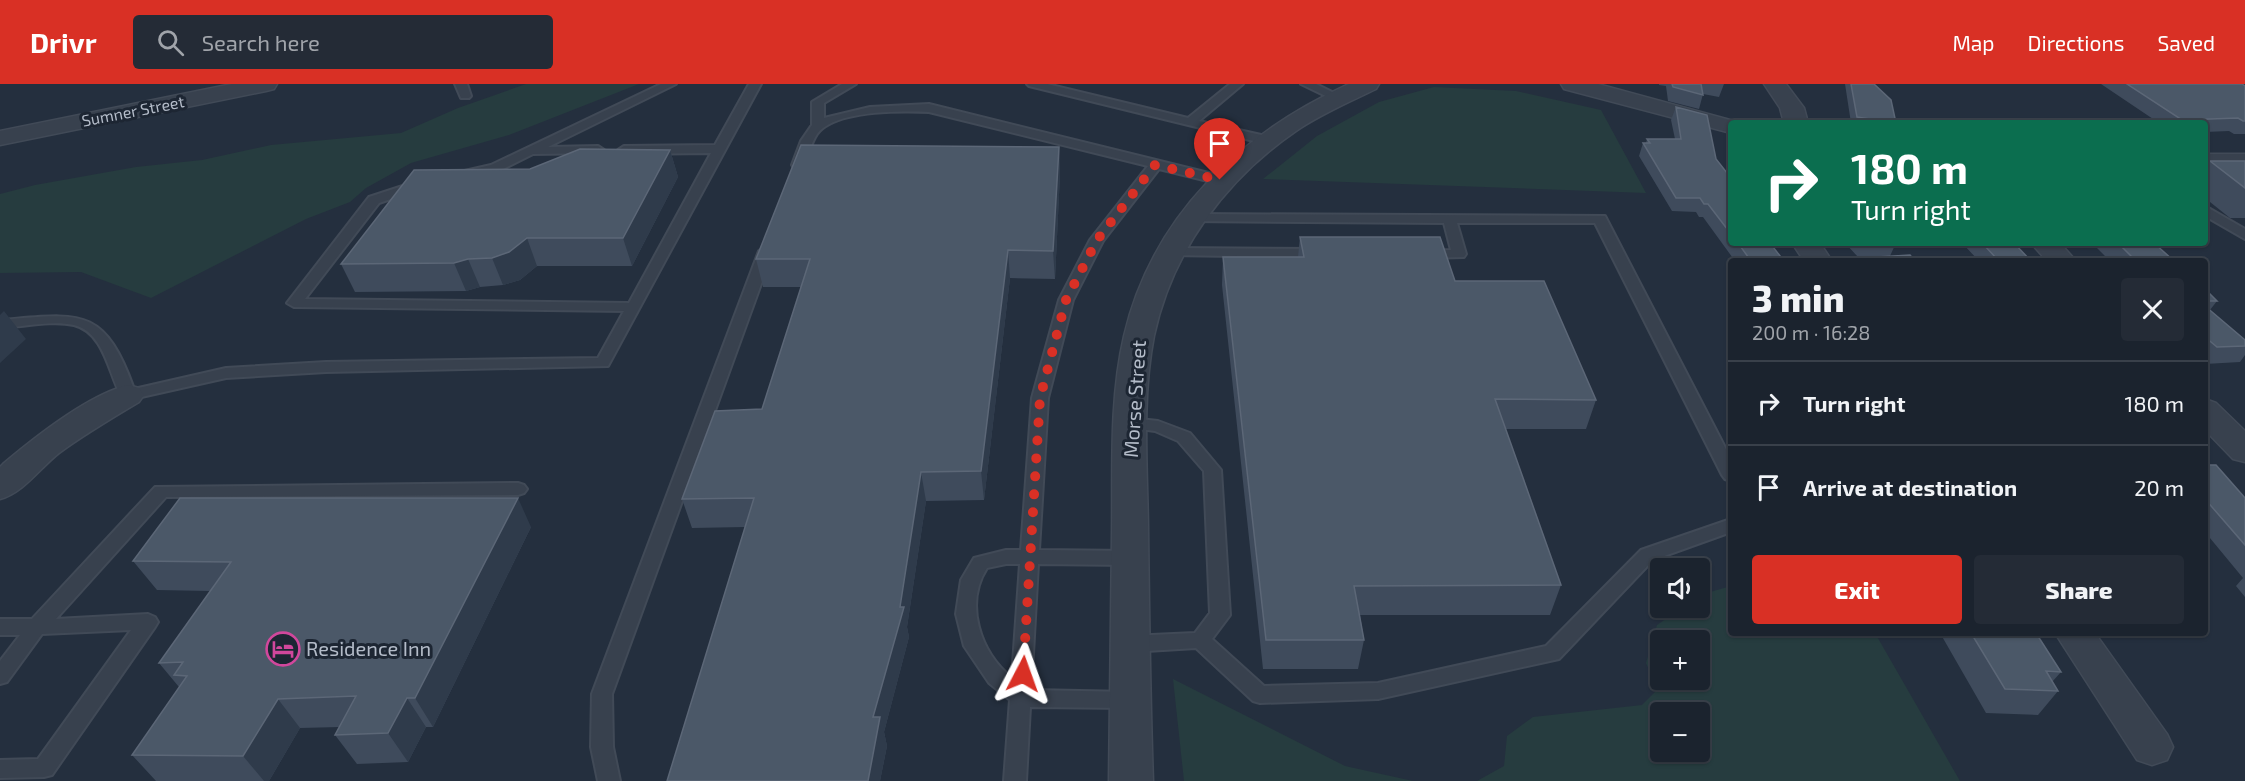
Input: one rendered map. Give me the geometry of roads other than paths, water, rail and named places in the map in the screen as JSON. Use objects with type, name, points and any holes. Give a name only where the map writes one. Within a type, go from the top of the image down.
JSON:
[{"type":"street","name":"Sumner Street","points":[[0,138],[266,84]]},
{"type":"street","name":"Morse Street","points":[[1131,781],[1130,423],[1140,333],[1158,280],[1193,218],[1220,180],[1266,140],[1312,109],[1368,84]]},
{"type":"street","points":[[1572,84],[1728,127]]},
{"type":"street","points":[[1775,84],[1792,108],[1795,120]]},
{"type":"street","points":[[2208,160],[2245,161]]},
{"type":"street","points":[[2047,246],[2059,258]]},
{"type":"street","points":[[0,486],[28,458],[73,426],[128,395]]},
{"type":"street","points":[[2208,413],[2245,451]]},
{"type":"street","points":[[2076,636],[2152,747]]},
{"type":"lane","points":[[461,84],[465,96]]},
{"type":"lane","points":[[449,178],[495,168],[670,84]]},
{"type":"lane","points":[[0,324],[81,322],[101,336],[114,357],[128,395],[226,373],[326,367],[603,363],[755,84]]},
{"type":"lane","points":[[818,127],[818,102],[850,84]]},
{"type":"lane","points":[[1033,84],[1266,140]]},
{"type":"lane","points":[[1190,122],[1236,84]]},
{"type":"lane","points":[[1307,84],[1336,97]]},
{"type":"lane","points":[[792,182],[809,138],[818,127],[834,120],[867,112],[902,107],[929,108],[1220,180]]},
{"type":"lane","points":[[530,151],[719,149]]},
{"type":"lane","points":[[1015,781],[1032,557],[1040,398],[1066,300],[1097,240],[1155,165]]},
{"type":"lane","points":[[427,183],[374,200],[294,303],[632,307]]},
{"type":"lane","points":[[2208,212],[2245,235]]},
{"type":"lane","points":[[1193,218],[1600,219],[1728,469]]},
{"type":"lane","points":[[1411,254],[1459,254],[1449,218]]},
{"type":"lane","points":[[609,781],[602,747],[602,694],[771,238]]},
{"type":"lane","points":[[1172,252],[1328,253]]},
{"type":"lane","points":[[1130,423],[1158,426],[1184,437],[1212,470],[1220,615],[1200,640]]},
{"type":"lane","points":[[0,676],[37,627],[161,490],[518,489]]},
{"type":"lane","points":[[1130,644],[1200,640],[1260,695],[1378,691],[1552,653],[1647,555],[1728,526]]},
{"type":"lane","points":[[1130,558],[1006,557],[981,563],[970,580],[966,614],[974,646],[996,677],[1022,698],[1130,700]]},
{"type":"lane","points":[[0,627],[148,622],[44,768],[0,769]]},
{"type":"place","name":"Residence Inn","points":[[283,649]]}]
